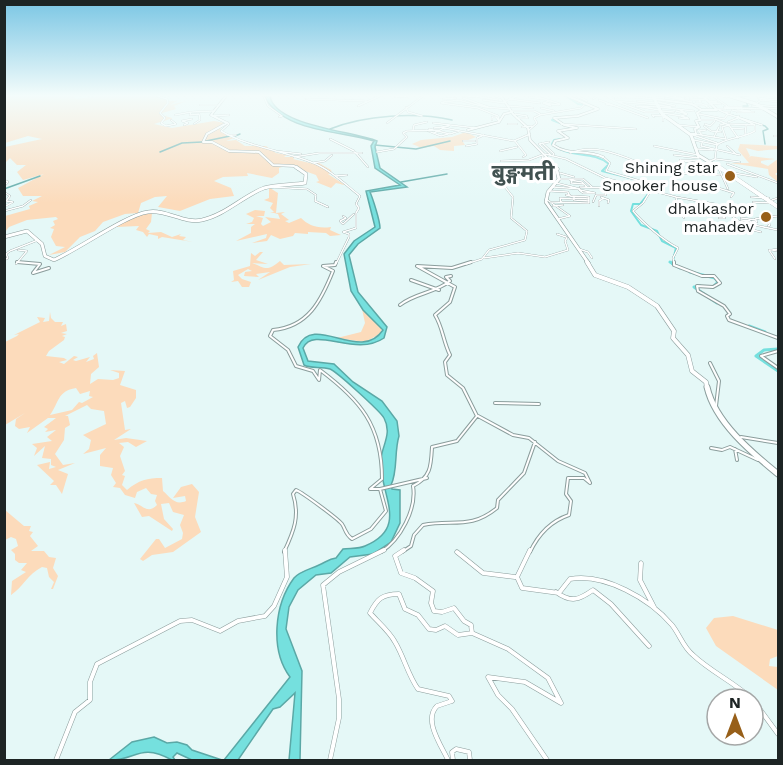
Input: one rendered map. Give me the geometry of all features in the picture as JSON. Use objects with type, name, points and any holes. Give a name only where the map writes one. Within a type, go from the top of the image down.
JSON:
[{"type":"main road","points":[[4,237],[26,231],[44,247],[45,256],[54,260],[79,249],[137,214],[150,211],[183,219],[202,220],[268,187],[303,186],[306,176],[295,166],[273,165],[259,152],[229,151],[212,142],[203,142],[207,135],[213,132]]},
{"type":"main road","points":[[527,132],[530,140],[559,175],[546,199],[568,237],[579,249],[597,277],[625,286],[653,302],[666,316],[666,323],[674,331],[672,337],[688,355],[692,371],[706,382],[709,399],[723,422],[778,474]]},
{"type":"main road","points":[[689,132],[693,134]]},
{"type":"main road","points":[[693,134],[697,132]]},
{"type":"main road","points":[[693,134],[696,152],[752,191],[776,201]]},
{"type":"street","points":[[222,132],[229,136],[313,163],[335,176],[360,196],[356,204],[360,208],[343,224],[340,221],[346,218],[343,216]]},
{"type":"street","points":[[377,152],[390,153],[398,148],[407,137],[403,133],[406,132]]},
{"type":"street","points":[[431,132],[441,136],[456,132]]},
{"type":"street","points":[[444,132],[450,134]]},
{"type":"street","points":[[473,132],[514,141]]},
{"type":"street","points":[[514,141],[523,132]]},
{"type":"street","points":[[560,132],[568,138],[553,144],[558,150],[596,154],[610,164],[606,171],[652,184],[654,187],[651,192],[633,211],[644,224],[658,231],[665,241],[678,248],[672,263],[702,276],[717,278],[720,283],[717,286],[697,289],[729,310],[730,314],[727,316],[729,320],[778,338]]},
{"type":"street","points":[[715,159],[716,132]]},
{"type":"street","points":[[726,132],[727,138]]},
{"type":"street","points":[[734,132],[738,137]]},
{"type":"street","points":[[744,132],[750,135]]},
{"type":"street","points":[[731,139],[755,132]]},
{"type":"street","points":[[693,134],[717,144]]},
{"type":"street","points":[[693,134],[717,135],[734,141]]},
{"type":"street","points":[[229,136],[236,135]]},
{"type":"street","points":[[466,146],[477,144],[477,138],[484,135]]},
{"type":"street","points":[[717,135],[727,138]]},
{"type":"street","points":[[732,136],[748,139]]},
{"type":"street","points":[[696,152],[702,145],[717,144],[727,138]]},
{"type":"street","points":[[330,140],[356,152],[368,167]]},
{"type":"street","points":[[694,140],[716,150],[741,154]]},
{"type":"street","points":[[463,141],[468,143],[475,141]]},
{"type":"street","points":[[514,141],[526,155],[521,160]]},
{"type":"street","points":[[549,142],[542,143],[554,154],[552,156]]},
{"type":"street","points":[[654,146],[696,152],[716,150]]},
{"type":"street","points":[[727,146],[736,154]]},
{"type":"street","points":[[500,151],[517,147]]},
{"type":"street","points":[[570,153],[578,149],[596,149],[666,172],[720,175]]},
{"type":"street","points":[[275,151],[301,155],[305,160]]},
{"type":"street","points":[[674,155],[699,158],[696,152]]},
{"type":"street","points":[[294,157],[319,153],[362,153]]},
{"type":"street","points":[[313,163],[325,161],[334,154]]},
{"type":"street","points":[[496,168],[497,172],[514,176],[533,172],[542,165],[544,155]]},
{"type":"street","points":[[501,162],[526,160],[544,155],[552,156],[566,159],[605,178],[639,185],[651,192],[714,204],[740,222],[778,216]]},
{"type":"street","points":[[523,157],[526,160]]},
{"type":"street","points":[[680,160],[698,163],[710,169]]},
{"type":"street","points":[[710,160],[740,162]]},
{"type":"street","points":[[727,164],[755,175]]},
{"type":"street","points":[[704,166],[697,165],[710,169],[721,168],[720,175],[729,190]]},
{"type":"street","points":[[746,173],[754,171]]},
{"type":"street","points":[[726,172],[755,175],[778,184]]},
{"type":"street","points":[[746,173],[748,177]]},
{"type":"street","points":[[335,176],[347,175]]},
{"type":"street","points":[[559,175],[585,184],[587,187]]},
{"type":"street","points":[[559,175],[572,181],[583,193],[596,192],[609,200],[608,203]]},
{"type":"street","points":[[484,258],[489,250],[525,240],[527,231],[511,218],[513,197],[505,188],[514,176]]},
{"type":"street","points":[[742,177],[760,178]]},
{"type":"street","points":[[552,187],[583,179],[592,187]]},
{"type":"street","points":[[4,180],[8,182],[4,186]]},
{"type":"street","points":[[268,187],[307,189],[316,195],[315,201],[328,207]]},
{"type":"street","points":[[552,187],[574,196]]},
{"type":"street","points":[[552,187],[591,201],[596,195],[611,195]]},
{"type":"street","points":[[715,187],[735,194],[731,197]]},
{"type":"street","points":[[571,202],[579,189],[605,188],[604,201],[599,201],[599,206]]},
{"type":"street","points":[[4,192],[10,195]]},
{"type":"street","points":[[568,193],[566,195],[574,196]]},
{"type":"street","points":[[4,198],[10,195]]},
{"type":"street","points":[[4,207],[13,202],[6,201],[10,195]]},
{"type":"street","points":[[569,199],[574,196]]},
{"type":"street","points":[[676,197],[677,207],[684,218]]},
{"type":"street","points":[[751,197],[776,201]]},
{"type":"street","points":[[561,203],[560,198],[569,199],[571,202]]},
{"type":"street","points":[[565,198],[566,202]]},
{"type":"street","points":[[546,199],[570,216],[557,219]]},
{"type":"street","points":[[4,211],[23,206],[31,200]]},
{"type":"street","points":[[753,202],[776,201]]},
{"type":"street","points":[[550,202],[561,203]]},
{"type":"street","points":[[553,206],[571,202]]},
{"type":"street","points":[[356,212],[357,225],[354,230],[342,232],[349,234],[349,237],[335,265],[323,266],[333,271],[315,310],[297,327],[272,330],[270,336],[288,350],[296,366],[313,371],[319,380],[319,371],[321,371],[356,399],[370,423],[381,464],[382,479],[370,489],[380,489],[427,478]]},
{"type":"street","points":[[713,214],[728,213]]},
{"type":"street","points":[[718,218],[725,218],[721,214]]},
{"type":"street","points":[[766,225],[770,225],[767,217]]},
{"type":"street","points":[[760,218],[770,229]]},
{"type":"street","points":[[741,219],[778,230]]},
{"type":"street","points":[[755,220],[766,225]]},
{"type":"street","points":[[750,221],[753,230],[761,232]]},
{"type":"street","points":[[517,577],[537,537],[553,523],[569,515],[571,501],[566,494],[568,478],[584,478],[590,483],[585,473],[558,461],[535,442],[513,435],[477,416],[463,388],[447,375],[445,362],[449,358],[450,350],[443,340],[443,329],[435,315],[454,294],[455,287],[417,266],[449,268],[484,258],[516,253],[545,257],[554,255],[568,250],[565,240],[568,237],[557,234]]},
{"type":"street","points":[[18,250],[18,247],[38,240]]},
{"type":"street","points":[[579,249],[587,252],[592,258]]},
{"type":"street","points":[[4,260],[8,258],[7,253],[18,250],[27,251],[16,264],[40,264],[33,270],[33,273],[49,268]]},
{"type":"street","points":[[775,259],[769,250],[778,250]]},
{"type":"street","points":[[449,282],[446,277],[451,276]]},
{"type":"street","points":[[411,280],[439,290]]},
{"type":"street","points":[[400,305],[419,293],[439,290],[449,282]]},
{"type":"street","points":[[666,323],[677,328]]},
{"type":"street","points":[[778,351],[761,356],[778,368]]},
{"type":"street","points":[[710,363],[719,383],[719,397],[716,398],[715,408]]},
{"type":"street","points":[[495,403],[539,404]]},
{"type":"street","points":[[330,760],[339,718],[339,699],[323,585],[340,570],[378,554],[394,542],[410,509],[414,491],[412,486],[427,478],[432,467],[432,447],[457,441],[477,416]]},
{"type":"street","points":[[741,437],[766,439],[778,443]]},
{"type":"street","points":[[472,633],[471,625],[464,621],[454,608],[442,612],[434,611],[431,603],[433,591],[415,578],[401,573],[395,556],[411,546],[414,535],[423,525],[473,524],[494,511],[498,500],[510,493],[529,464],[531,446],[535,442]]},
{"type":"street","points":[[711,448],[725,451],[730,447],[762,461]]},
{"type":"street","points":[[735,449],[737,460]]},
{"type":"street","points":[[56,760],[75,712],[90,700],[90,682],[97,664],[180,621],[192,620],[220,631],[238,621],[265,616],[270,612],[287,577],[284,552],[295,528],[298,509],[293,494],[296,490],[304,493],[319,508],[342,524],[346,535],[352,539],[366,533],[384,515],[386,504],[380,489]]},
{"type":"street","points":[[457,552],[483,573],[517,577]]},
{"type":"street","points":[[641,563],[640,580],[654,607],[680,636],[686,649],[711,671],[738,687]]},
{"type":"street","points":[[517,577],[522,588],[555,592],[562,592],[570,579],[586,579],[628,591],[654,607]]},
{"type":"street","points":[[555,592],[566,599],[579,600],[593,590],[604,596],[611,601],[627,622],[639,630],[649,646]]},
{"type":"street","points":[[448,760],[435,731],[433,712],[437,706],[452,700],[449,696],[418,689],[410,678],[408,667],[394,640],[370,613],[377,599],[388,594],[399,594],[405,609],[418,615],[429,628],[436,630],[445,627],[458,635],[472,633],[484,641],[506,648],[538,673],[549,678],[561,703],[525,682],[488,677],[498,695],[512,709],[547,760]]},
{"type":"street","points":[[765,716],[778,734]]},
{"type":"street","points":[[453,760],[452,752],[456,749],[469,752],[470,760]]},
{"type":"shaded area","points":[[5,132],[223,132],[228,137],[234,138],[226,141],[236,140],[245,146],[266,146],[276,153],[287,155],[284,157],[296,157],[293,159],[319,163],[331,170],[332,173],[328,174],[345,185],[336,183],[331,188],[316,182],[319,181],[316,175],[288,165],[279,168],[279,173],[272,178],[247,173],[248,176],[223,177],[214,181],[231,188],[234,196],[210,199],[180,211],[158,207],[167,196],[155,197],[141,203],[138,213],[125,214],[103,222],[95,231],[80,237],[65,252],[49,255],[65,247],[56,246],[51,237],[54,229],[50,228],[55,225],[53,221],[58,219],[56,217],[27,220],[9,227],[5,232],[5,216],[30,209],[29,206],[38,202],[32,201],[42,196],[23,196],[18,188],[44,174],[23,180],[17,172],[26,165],[17,165],[10,158],[5,163],[5,147],[42,139],[28,136],[5,143]]},
{"type":"shaded area","points":[[466,132],[476,137],[463,142],[465,145],[454,146],[454,151],[440,150],[434,146],[422,148],[412,144],[421,140],[452,137]]},
{"type":"shaded area","points":[[740,144],[778,146],[778,149],[758,151],[746,148],[750,156],[748,158],[751,156],[775,159],[761,161],[768,166],[778,159],[778,172],[775,174],[778,176],[778,182],[769,175],[768,169],[730,163],[749,163],[738,150]]},
{"type":"shaded area","points":[[270,188],[278,193],[276,213],[285,212],[281,214],[289,220],[285,221],[289,223],[301,218],[313,226],[331,227],[330,230],[341,235],[330,236],[326,233],[308,232],[308,234],[295,233],[293,236],[280,239],[271,235],[267,241],[252,243],[266,238],[267,234],[236,241],[251,233],[251,227],[255,224],[246,224],[252,222],[254,218],[246,214],[255,210],[265,211],[264,216],[256,216],[263,218],[261,224],[263,226],[271,222],[265,217],[280,219],[278,214],[270,212],[274,212],[270,208],[273,203],[264,200],[269,198],[269,189],[265,189]]},
{"type":"shaded area","points":[[152,213],[151,222],[146,229],[150,231],[148,233],[161,232],[172,237],[181,234],[179,236],[186,237],[183,240],[193,242],[162,237],[158,239],[158,236],[149,234],[147,237],[143,232],[136,230],[139,226],[115,227],[133,216]]},
{"type":"shaded area","points":[[263,252],[256,260],[268,264],[252,263],[265,268],[280,261],[284,265],[311,264],[290,267],[258,280],[270,272],[256,274],[259,277],[244,276],[245,272],[252,271],[248,269],[238,275],[251,282],[249,287],[242,287],[238,281],[231,282],[234,280],[233,271],[250,266],[251,253],[255,256]]},
{"type":"shaded area","points":[[362,309],[382,328],[380,334],[365,342],[337,338],[361,332],[365,323]]},
{"type":"shaded area","points":[[50,312],[55,322],[63,322],[61,326],[66,324],[67,331],[61,333],[67,334],[62,336],[65,337],[64,340],[46,356],[64,358],[67,360],[59,362],[64,364],[74,356],[78,357],[73,360],[76,361],[90,357],[86,362],[94,359],[93,356],[97,353],[99,367],[91,374],[90,384],[98,379],[119,378],[119,373],[110,370],[125,371],[120,385],[136,390],[136,398],[130,407],[127,408],[125,401],[121,403],[125,430],[131,429],[114,440],[126,438],[147,441],[136,447],[128,442],[119,443],[124,447],[120,456],[125,471],[122,475],[125,476],[122,485],[127,490],[143,480],[162,478],[163,491],[173,500],[179,502],[186,501],[185,496],[173,498],[181,487],[192,484],[199,492],[195,517],[201,532],[173,552],[152,555],[143,561],[140,559],[156,539],[159,539],[165,548],[182,539],[183,533],[180,525],[184,515],[173,512],[169,503],[161,504],[164,519],[173,529],[172,531],[149,516],[142,517],[134,503],[145,508],[153,508],[157,505],[155,501],[157,495],[151,494],[146,488],[137,492],[135,498],[125,495],[120,488],[113,487],[116,483],[111,475],[113,468],[100,466],[100,455],[106,448],[83,454],[89,449],[91,440],[83,435],[106,424],[104,411],[91,409],[87,405],[65,416],[68,416],[70,425],[65,428],[64,440],[55,454],[63,465],[75,463],[58,470],[68,474],[62,494],[56,485],[50,485],[54,481],[37,465],[50,462],[49,469],[56,467],[51,465],[51,459],[42,458],[45,446],[34,456],[37,448],[32,444],[52,441],[47,437],[56,430],[45,432],[48,429],[44,427],[56,418],[48,418],[27,433],[30,427],[19,429],[15,426],[16,419],[25,413],[5,425],[5,342],[40,322],[37,317],[45,318],[43,322],[49,321]],"holes":[[[76,388],[80,394],[90,391],[89,396],[93,397],[82,403],[79,402],[72,410],[50,415],[65,392]]]},
{"type":"shaded area","points":[[5,510],[24,526],[31,526],[29,531],[33,532],[30,536],[38,546],[31,551],[44,551],[49,557],[56,558],[53,568],[58,576],[53,589],[51,589],[54,582],[49,577],[47,568],[42,567],[11,595],[12,581],[26,572],[21,570],[27,563],[19,563],[15,560],[15,554],[11,550],[18,546],[16,539],[11,537],[5,540]]},
{"type":"shaded area","points":[[733,616],[778,630],[778,656],[770,659],[769,666],[778,667],[778,690],[716,646],[706,628],[714,618]]},
{"type":"water","points":[[332,132],[342,132],[377,141],[375,147],[380,168],[407,187],[370,192],[380,228],[358,244],[349,255],[358,292],[387,327],[384,338],[373,343],[361,345],[316,340],[308,342],[303,348],[308,361],[334,364],[353,382],[382,401],[397,421],[399,436],[391,485],[392,489],[400,490],[400,523],[391,542],[373,554],[350,557],[331,573],[316,575],[298,590],[289,607],[286,629],[302,671],[300,760],[289,760],[295,693],[280,707],[273,709],[238,760],[224,760],[290,677],[279,654],[277,628],[282,601],[294,578],[302,572],[336,558],[343,549],[363,547],[379,538],[386,529],[389,519],[389,508],[381,471],[381,458],[387,434],[384,418],[334,371],[304,365],[298,347],[305,338],[315,334],[362,342],[373,339],[383,330],[363,310],[351,291],[344,254],[354,241],[375,227],[366,191],[400,185],[375,168],[371,146],[374,141]]},
{"type":"water","points":[[154,737],[167,743],[177,742],[187,745],[192,750],[222,760],[192,760],[177,753],[173,757],[175,760],[172,760],[145,752],[118,760],[109,760],[132,742]]},
{"type":"waterway","points":[[763,132],[765,144]]},
{"type":"waterway","points":[[235,136],[240,134]]},
{"type":"waterway","points":[[206,141],[230,136]]},
{"type":"waterway","points":[[560,139],[554,140],[552,144],[559,149],[595,157],[609,164],[602,171],[634,179]]},
{"type":"waterway","points":[[375,145],[416,149],[450,141]]},
{"type":"waterway","points":[[160,152],[182,143],[202,142]]},
{"type":"waterway","points":[[401,182],[447,174]]},
{"type":"waterway","points":[[4,189],[40,176]]},
{"type":"waterway","points":[[647,183],[652,189],[640,204],[633,204],[631,211],[641,225],[657,231],[662,241],[676,248],[672,263]]},
{"type":"waterway","points":[[672,263],[680,268]]},
{"type":"waterway","points":[[690,272],[715,278],[718,282],[714,286]]},
{"type":"waterway","points":[[700,286],[694,287],[717,303]]},
{"type":"waterway","points":[[749,326],[765,332]]},
{"type":"waterway","points":[[778,349],[764,350],[756,356],[778,371]]},
{"type":"place","name":"Shining star Snooker house","points":[[730,176]]},
{"type":"place","name":"dhalkashor mahadev","points":[[766,217]]},
{"type":"district","name":"बुङ्गमती","points":[[523,172]]}]
